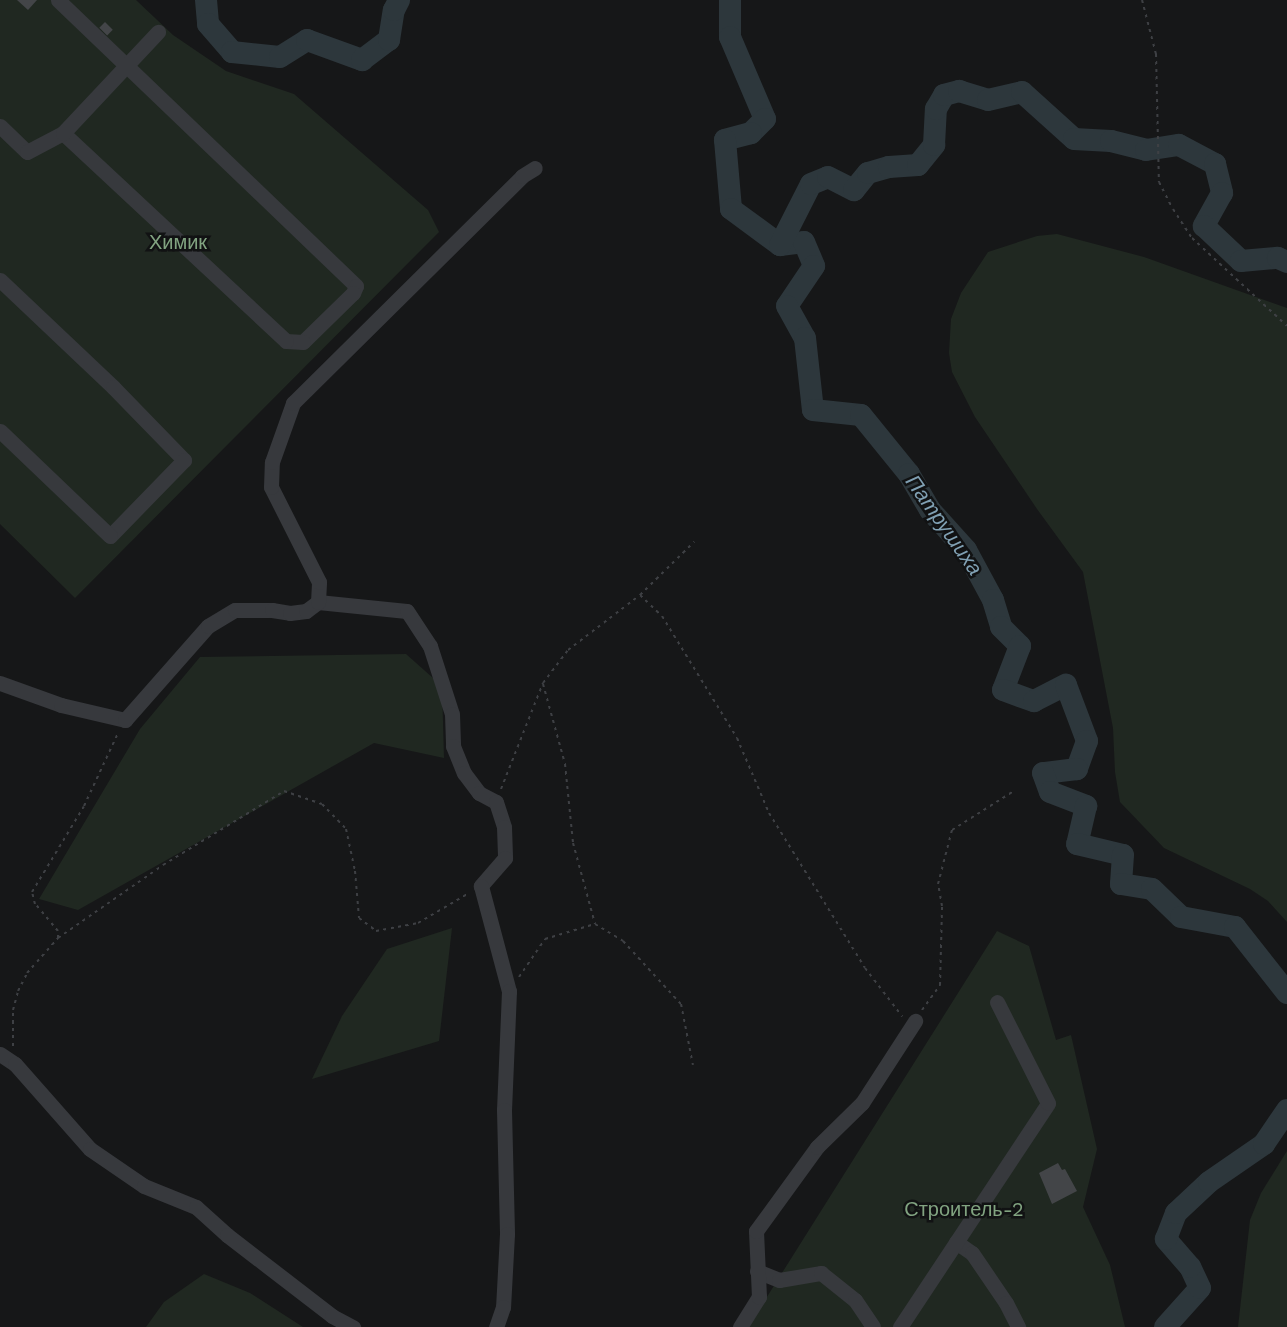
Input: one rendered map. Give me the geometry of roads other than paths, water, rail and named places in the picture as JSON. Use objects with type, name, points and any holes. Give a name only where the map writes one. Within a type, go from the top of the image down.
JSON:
[{"type":"street","points":[[58,0],[124,66],[357,286],[353,293],[303,342],[286,341],[63,134]]},
{"type":"street","points":[[0,126],[27,152],[63,134],[124,66],[159,32]]},
{"type":"street","points":[[318,602],[319,582],[271,487],[272,462],[293,403],[522,176],[535,168]]},
{"type":"street","points":[[0,280],[113,387],[184,460],[110,536],[0,430]]},
{"type":"street","points":[[0,683],[61,705],[125,720],[208,626],[235,610],[272,609],[290,614],[306,610],[318,602],[407,611],[430,646],[452,714],[453,746],[464,773],[479,793],[496,802],[504,827],[505,858],[481,886],[509,991],[504,1110],[507,1234],[503,1307],[496,1327]]},
{"type":"street","points":[[907,1323],[956,1242],[1048,1103],[997,1002]]},
{"type":"street","points":[[740,1327],[759,1297],[756,1231],[817,1147],[862,1104],[912,1024]]},
{"type":"street","points":[[0,1054],[15,1064],[90,1149],[144,1186],[196,1207],[227,1235],[332,1316],[353,1327]]},
{"type":"street","points":[[956,1242],[972,1253],[1006,1303],[1018,1327]]},
{"type":"street","points":[[757,1271],[779,1280],[821,1274],[855,1300],[873,1327]]},
{"type":"waterway","name":"Патрушиха","points":[[206,0],[208,24],[232,52],[280,57],[307,40],[362,60],[389,40],[394,10],[399,0]]},
{"type":"waterway","name":"Патрушиха","points":[[730,0],[730,37],[765,119],[751,133],[725,140],[731,209],[780,245],[804,242],[814,266],[787,306],[805,338],[813,410],[861,415],[909,474],[930,510],[966,550],[993,600],[1001,627],[1020,646],[1003,690],[1034,701],[1066,685],[1087,741],[1077,769],[1043,773],[1050,792],[1086,806],[1077,844],[1123,855],[1121,884],[1152,889],[1181,917],[1235,927],[1287,993]]},
{"type":"waterway","points":[[780,245],[811,184],[828,177],[854,190],[868,173],[889,167],[918,165],[934,145],[936,109],[944,95],[959,91],[988,100],[1022,92],[1074,139],[1111,141],[1146,150],[1179,145],[1215,164],[1222,193],[1204,226],[1241,261],[1278,258],[1287,262]]},
{"type":"waterway","name":"Патрушиха","points":[[1165,1327],[1200,1288],[1190,1267],[1166,1239],[1176,1213],[1209,1182],[1264,1144],[1287,1110]]},
{"type":"park label","name":"Химик","points":[[178,242]]},
{"type":"park label","name":"Строитель-2","points":[[964,1209]]}]
